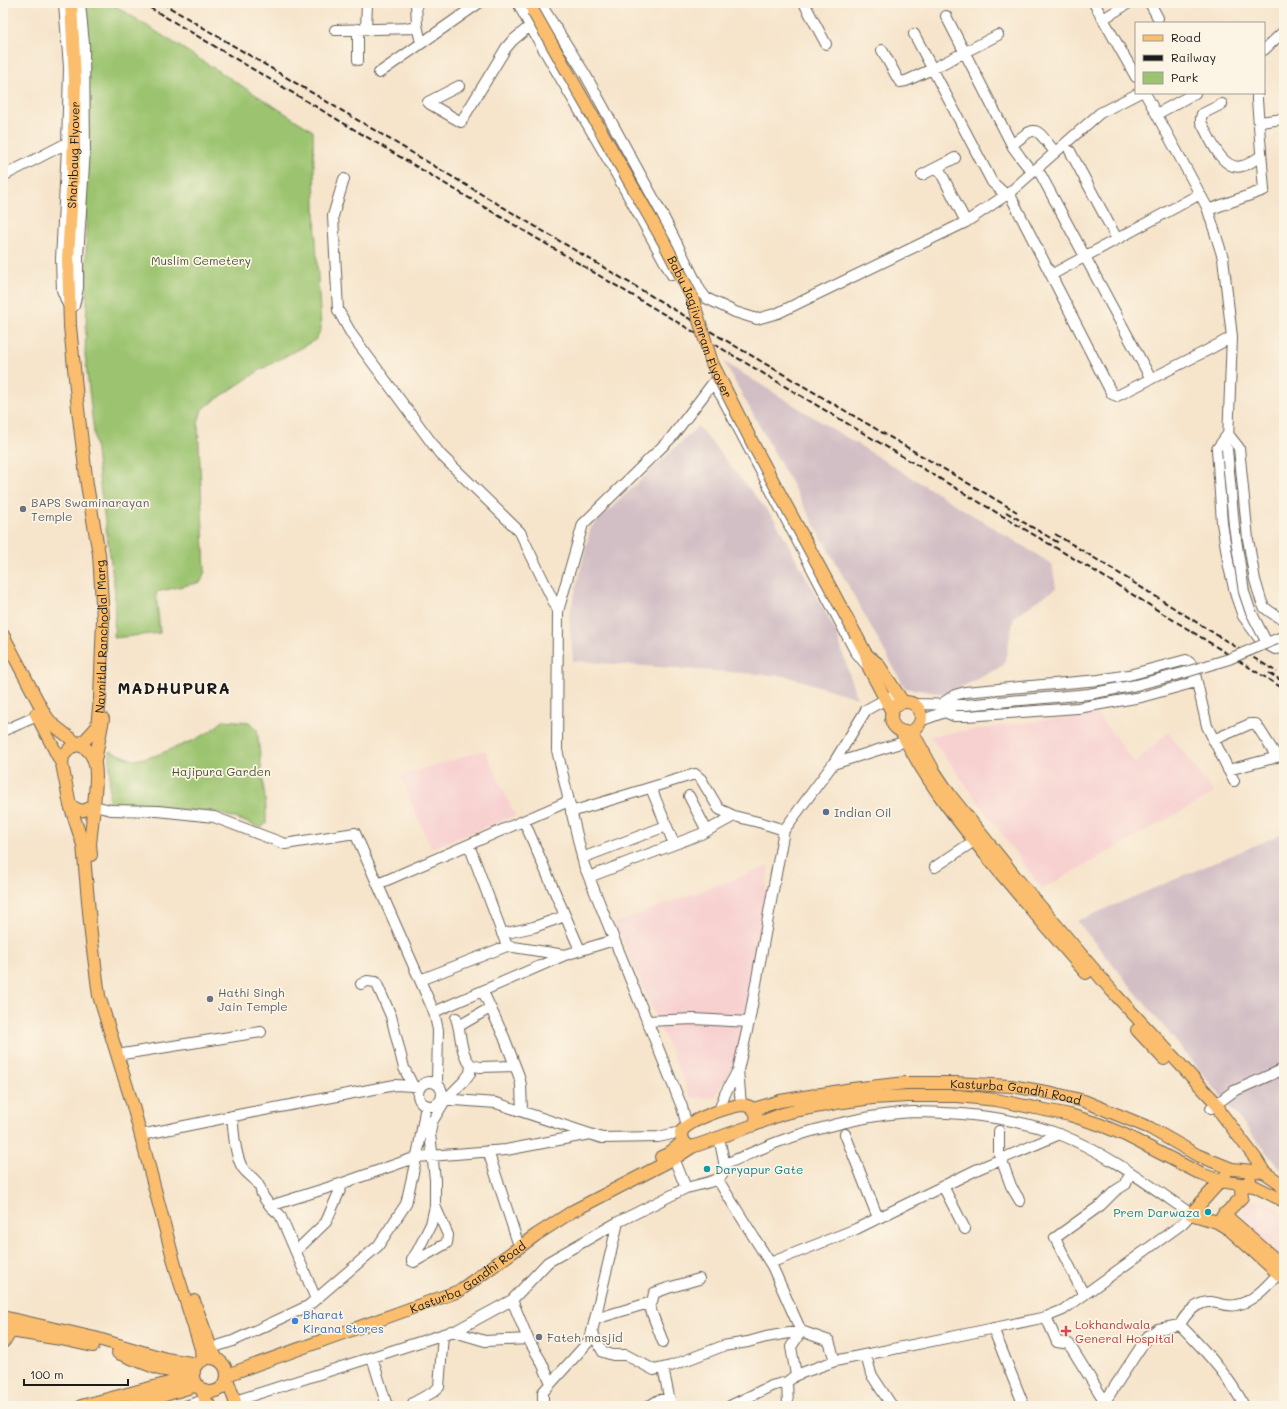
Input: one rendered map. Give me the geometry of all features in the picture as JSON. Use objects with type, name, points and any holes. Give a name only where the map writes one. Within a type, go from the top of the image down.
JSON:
[{"type":"main road","name":"Shahibaug Flyover","points":[[71,3],[75,80],[70,280],[72,307]]},
{"type":"main road","name":"Shahibaug Flyover","points":[[70,280],[78,174],[80,80],[76,3]]},
{"type":"main road","name":"Babu Jagjivanram Flyover","points":[[534,6],[664,242],[692,297],[712,363],[754,446],[866,654]]},
{"type":"main road","name":"Navnitlal Ranchodlal Marg","points":[[62,764],[63,756],[70,747],[79,745],[97,727],[100,698],[103,619],[99,554],[87,485],[78,409],[72,307]]},
{"type":"main road","points":[[72,307],[92,485],[104,553],[108,618],[106,703],[100,742],[95,761],[94,806],[90,844],[97,933],[105,994],[139,1104],[144,1134],[177,1273],[201,1349],[200,1382]]},
{"type":"main road","points":[[3,635],[41,715],[62,764],[70,805],[83,845],[91,934],[99,996],[144,1134],[183,1271],[211,1348],[224,1370],[235,1404]]},
{"type":"main road","points":[[3,649],[41,715],[79,745],[86,748],[95,761]]},
{"type":"main road","points":[[866,654],[869,668],[892,712]]},
{"type":"main road","points":[[866,654],[878,664],[904,700],[920,711],[920,721],[918,726],[909,735]]},
{"type":"main road","points":[[904,700],[894,707],[891,722],[893,726],[909,735],[950,795],[1018,880],[1112,991],[1216,1108],[1256,1159],[1260,1172],[1277,1181],[1284,1190]]},
{"type":"main road","points":[[909,735],[924,773],[940,798],[974,841],[1050,933],[1101,990],[1216,1108]]},
{"type":"main road","points":[[70,805],[78,811],[86,810],[94,806]]},
{"type":"main road","name":"Kasturba Gandhi Road","points":[[754,1109],[780,1101],[852,1089],[906,1083],[955,1083],[1011,1086],[1077,1099],[1111,1111],[1150,1128],[1197,1155],[1232,1169],[1260,1172]]},
{"type":"main road","name":"Kasturba Gandhi Road","points":[[719,1138],[782,1114],[836,1103],[872,1098],[958,1096],[996,1100],[1070,1115],[1101,1125],[1125,1135],[1202,1174],[1220,1181],[1250,1186],[1284,1201]]},
{"type":"main road","points":[[686,1137],[719,1111],[741,1104],[747,1105],[754,1109],[757,1118],[754,1125]]},
{"type":"main road","points":[[686,1137],[719,1138]]},
{"type":"main road","name":"Kasturba Gandhi Road","points":[[224,1370],[459,1291],[536,1235],[573,1212],[673,1155],[686,1137]]},
{"type":"main road","name":"Kasturba Gandhi Road","points":[[224,1370],[240,1362],[456,1285],[532,1229],[569,1205],[673,1155]]},
{"type":"main road","points":[[1191,1214],[1232,1169]]},
{"type":"main road","points":[[1221,1218],[1242,1197],[1242,1191],[1250,1186],[1260,1172]]},
{"type":"main road","points":[[1202,1174],[1206,1187],[1206,1196]]},
{"type":"main road","points":[[1191,1214],[1221,1218],[1230,1230],[1282,1273]]},
{"type":"main road","points":[[5,1317],[95,1338],[166,1359],[200,1382],[206,1391],[221,1388],[224,1370]]},
{"type":"main road","points":[[3,1342],[10,1331],[10,1325],[5,1317]]},
{"type":"main road","points":[[10,1331],[61,1339],[92,1346],[128,1356],[159,1369],[176,1372],[200,1382]]},
{"type":"main road","points":[[200,1382],[206,1358],[224,1370]]},
{"type":"main road","points":[[81,1406],[200,1382]]},
{"type":"main road","points":[[128,1406],[200,1382]]},
{"type":"street","points":[[64,3],[69,67],[61,259],[62,290],[72,307]]},
{"type":"street","points":[[72,307],[78,288],[78,256],[85,150],[84,44],[80,3]]},
{"type":"street","points":[[358,60],[367,3]]},
{"type":"street","points":[[416,3],[417,28],[421,43]]},
{"type":"street","points":[[379,73],[479,3]]},
{"type":"street","points":[[522,3],[520,7],[530,26],[613,168],[672,275]]},
{"type":"street","points":[[804,3],[826,44]]},
{"type":"street","points":[[1094,3],[1135,75]]},
{"type":"street","points":[[1103,19],[1129,3]]},
{"type":"street","points":[[1150,3],[1158,18]]},
{"type":"street","points":[[534,6],[588,80],[661,212],[700,290],[706,298],[735,312],[757,319],[778,313],[966,222],[1037,173],[1055,152],[1100,112],[1137,94]]},
{"type":"street","points":[[946,16],[1012,145],[1020,158],[1037,173],[1151,379]]},
{"type":"street","points":[[459,86],[428,102],[461,122],[506,48],[530,26]]},
{"type":"street","points":[[335,30],[417,28]]},
{"type":"street","points":[[1265,49],[1284,31]]},
{"type":"street","points":[[914,34],[992,182],[1007,194],[1051,275],[1112,394],[1117,396],[1232,337]]},
{"type":"street","points":[[882,50],[900,82],[906,81],[932,69],[998,35]]},
{"type":"street","points":[[1146,94],[1208,210],[1223,258],[1232,337],[1227,449],[1234,526],[1244,592],[1250,610],[1267,643]]},
{"type":"street","points":[[1157,114],[1193,94]]},
{"type":"street","points":[[1208,210],[1264,190],[1257,94]]},
{"type":"street","points":[[1222,104],[1202,114],[1201,122],[1222,160],[1228,165],[1236,167],[1244,166],[1261,156]]},
{"type":"street","points":[[1258,122],[1284,119]]},
{"type":"street","points":[[1012,145],[1032,130],[1037,131],[1055,152]]},
{"type":"street","points":[[3,176],[67,143]]},
{"type":"street","points":[[1070,151],[1117,239]]},
{"type":"street","points":[[922,175],[955,158]]},
{"type":"street","points":[[938,167],[966,222]]},
{"type":"street","points":[[344,178],[333,216],[338,310],[352,335],[440,454],[520,532],[558,611]]},
{"type":"street","points":[[1051,275],[1200,194]]},
{"type":"street","points":[[443,1099],[496,1103],[602,1138],[686,1137],[682,1106],[582,858],[556,750],[558,611],[583,524],[671,438],[713,383],[722,397],[855,651],[869,668]]},
{"type":"street","points":[[1228,434],[1239,448],[1248,539],[1255,580],[1261,600],[1264,606],[1278,617],[1284,618]]},
{"type":"street","points":[[1228,434],[1217,449],[1222,523],[1229,567],[1236,596],[1243,616],[1261,641],[1275,649],[1284,648]]},
{"type":"street","points":[[1243,616],[1264,606]]},
{"type":"street","points":[[719,1111],[725,1094],[738,1070],[749,1022],[784,830],[833,764],[866,710],[885,699],[904,700],[943,708],[1089,694],[1136,685],[1183,673],[1222,661],[1284,636]]},
{"type":"street","points":[[920,721],[943,708],[955,695],[965,692],[1099,680],[1129,675],[1186,660],[1194,667],[1207,726],[1234,781]]},
{"type":"street","points":[[943,708],[954,716],[1078,708],[1141,697],[1192,683],[1196,678]]},
{"type":"street","points":[[3,731],[41,715]]},
{"type":"street","points":[[1213,740],[1250,724],[1256,724],[1280,756],[1228,770]]},
{"type":"street","points":[[833,764],[909,735]]},
{"type":"street","points":[[571,812],[695,774],[701,779],[719,809],[734,816],[762,822],[784,830]]},
{"type":"street","points":[[651,788],[674,844]]},
{"type":"street","points":[[689,796],[707,831]]},
{"type":"street","points":[[378,884],[569,801]]},
{"type":"street","points":[[94,806],[111,810],[158,811],[214,817],[285,844],[355,833],[434,1012],[438,1030],[437,1084],[442,1091],[443,1099],[432,1122],[430,1133],[435,1180],[435,1206],[431,1224],[412,1259],[414,1262],[447,1243],[449,1240],[435,1206]]},
{"type":"street","points":[[589,877],[707,831],[734,816]]},
{"type":"street","points":[[524,821],[580,950]]},
{"type":"street","points":[[582,858],[666,826]]},
{"type":"street","points":[[934,867],[974,841]]},
{"type":"street","points":[[469,845],[507,946]]},
{"type":"street","points":[[502,934],[534,927],[565,916]]},
{"type":"street","points":[[434,1012],[565,955],[614,940]]},
{"type":"street","points":[[420,980],[507,946],[565,955]]},
{"type":"street","points":[[361,984],[367,981],[376,982],[391,1016],[404,1068],[416,1087],[418,1096],[422,1103],[426,1105],[433,1106],[439,1102],[464,1081],[470,1073],[471,1066],[464,1056],[457,1022],[490,1008]]},
{"type":"street","points":[[484,996],[504,1037],[515,1066],[521,1085],[522,1111]]},
{"type":"street","points":[[647,1021],[694,1019],[749,1022]]},
{"type":"street","points":[[123,1054],[261,1032]]},
{"type":"street","points":[[471,1066],[515,1066]]},
{"type":"street","points":[[1216,1108],[1234,1091],[1284,1069]]},
{"type":"street","points":[[738,1070],[741,1104]]},
{"type":"street","points":[[144,1134],[395,1085],[416,1087],[430,1082],[437,1084]]},
{"type":"street","points":[[211,1348],[233,1341],[308,1306],[378,1246],[406,1204],[417,1157],[426,1105]]},
{"type":"street","points":[[725,1164],[788,1138],[843,1123],[913,1112],[997,1117],[1031,1124],[1060,1134],[1096,1152],[1130,1172],[1191,1214],[1182,1224],[1063,1310],[1046,1317],[835,1361],[796,1376],[787,1382],[771,1386],[730,1406]]},
{"type":"street","points":[[232,1116],[235,1143],[241,1165],[247,1174],[255,1179],[260,1187],[262,1195],[270,1206],[280,1215],[316,1299]]},
{"type":"street","points":[[999,1131],[999,1153],[1011,1186],[1020,1201]]},
{"type":"street","points":[[270,1206],[343,1183],[417,1157],[506,1150],[590,1134]]},
{"type":"street","points":[[845,1134],[878,1218]]},
{"type":"street","points":[[770,1263],[856,1228],[1001,1159],[1060,1134]]},
{"type":"street","points":[[235,1404],[372,1356],[457,1330],[512,1300],[548,1262],[618,1222],[686,1188],[718,1180],[723,1176],[725,1170],[719,1138]]},
{"type":"street","points":[[488,1152],[517,1240]]},
{"type":"street","points":[[673,1155],[686,1188]]},
{"type":"street","points":[[1084,1295],[1055,1238],[1101,1205],[1115,1191],[1126,1184],[1130,1172]]},
{"type":"street","points":[[718,1180],[770,1263],[801,1331]]},
{"type":"street","points":[[296,1251],[326,1222],[343,1183]]},
{"type":"street","points":[[944,1186],[966,1229]]},
{"type":"street","points":[[543,1406],[543,1392],[590,1340],[618,1222]]},
{"type":"street","points":[[1180,1325],[1183,1318],[1188,1313],[1206,1302],[1228,1306],[1247,1301],[1282,1273]]},
{"type":"street","points":[[595,1319],[652,1302],[654,1293],[699,1279]]},
{"type":"street","points":[[512,1300],[528,1339],[541,1361],[550,1383]]},
{"type":"street","points":[[648,1303],[663,1342]]},
{"type":"street","points":[[1046,1317],[1057,1342],[1069,1344],[1105,1404],[1148,1336],[1158,1329],[1180,1325]]},
{"type":"street","points":[[1180,1325],[1202,1346],[1239,1395],[1244,1406]]},
{"type":"street","points":[[994,1328],[1024,1406]]},
{"type":"street","points":[[796,1376],[791,1347],[801,1331]]},
{"type":"street","points":[[592,1332],[603,1352],[613,1355],[626,1355],[654,1370],[723,1346],[801,1331],[829,1341],[835,1361]]},
{"type":"street","points":[[447,1333],[485,1341],[528,1339]]},
{"type":"street","points":[[411,1405],[439,1387],[447,1333]]},
{"type":"street","points":[[866,1355],[871,1374],[892,1406]]},
{"type":"street","points":[[372,1356],[386,1403],[389,1406]]},
{"type":"street","points":[[649,1406],[659,1400],[671,1402],[663,1368]]},
{"type":"street","points":[[185,1406],[200,1382]]},
{"type":"street","points":[[787,1382],[788,1406]]},
{"type":"shaded area","points":[[724,362],[1052,564],[1056,588],[1014,617],[1004,665],[974,681],[944,694],[905,688]]},
{"type":"shaded area","points":[[698,426],[775,520],[836,632],[857,698],[786,676],[573,661],[569,616],[591,527]]},
{"type":"shaded area","points":[[1096,713],[1135,763],[1168,732],[1214,793],[1042,889],[930,736]]},
{"type":"shaded area","points":[[485,750],[515,816],[431,848],[400,776]]},
{"type":"shaded area","points":[[1284,833],[1284,1173],[1077,921]]},
{"type":"shaded area","points":[[769,866],[762,924],[737,1060],[715,1097],[691,1098],[615,923]]},
{"type":"shaded area","points":[[1250,1200],[1262,1200],[1278,1209],[1284,1216],[1284,1267],[1270,1254],[1242,1220],[1244,1209]]},
{"type":"green space","name":"Muslim Cemetery","points":[[83,3],[111,3],[313,131],[316,242],[321,330],[315,340],[260,370],[202,409],[198,423],[205,571],[201,582],[156,592],[160,633],[114,638],[115,591],[100,486],[85,355],[87,301]]},
{"type":"green space","name":"Hajipura Garden","points":[[224,720],[249,722],[257,729],[266,807],[266,824],[261,828],[215,812],[109,805],[110,751],[134,760],[154,756],[192,741],[211,731]]},
{"type":"railway","points":[[142,3],[1093,570],[1284,689]]},
{"type":"railway","points":[[162,3],[725,340],[1017,512]]},
{"type":"railway","points":[[1006,512],[1059,543]]},
{"type":"railway","points":[[1055,534],[1277,672]]},
{"type":"railway","points":[[1269,673],[1284,682]]},
{"type":"place","name":"BAPS Swaminarayan Temple","points":[[23,509]]},
{"type":"place","name":"Indian Oil","points":[[826,812]]},
{"type":"place","name":"Hathi Singh Jain Temple","points":[[210,999]]},
{"type":"place","name":"Daryapur Gate","points":[[707,1169]]},
{"type":"place","name":"Prem Darwaza","points":[[1208,1212]]},
{"type":"place","name":"Bharat Kirana Stores","points":[[295,1321]]},
{"type":"place","name":"Lokhandwala General Hospital","points":[[1066,1331]]},
{"type":"place","name":"Fateh masjid","points":[[539,1337]]},
{"type":"district","name":"MADHUPURA","points":[[174,687]]}]
